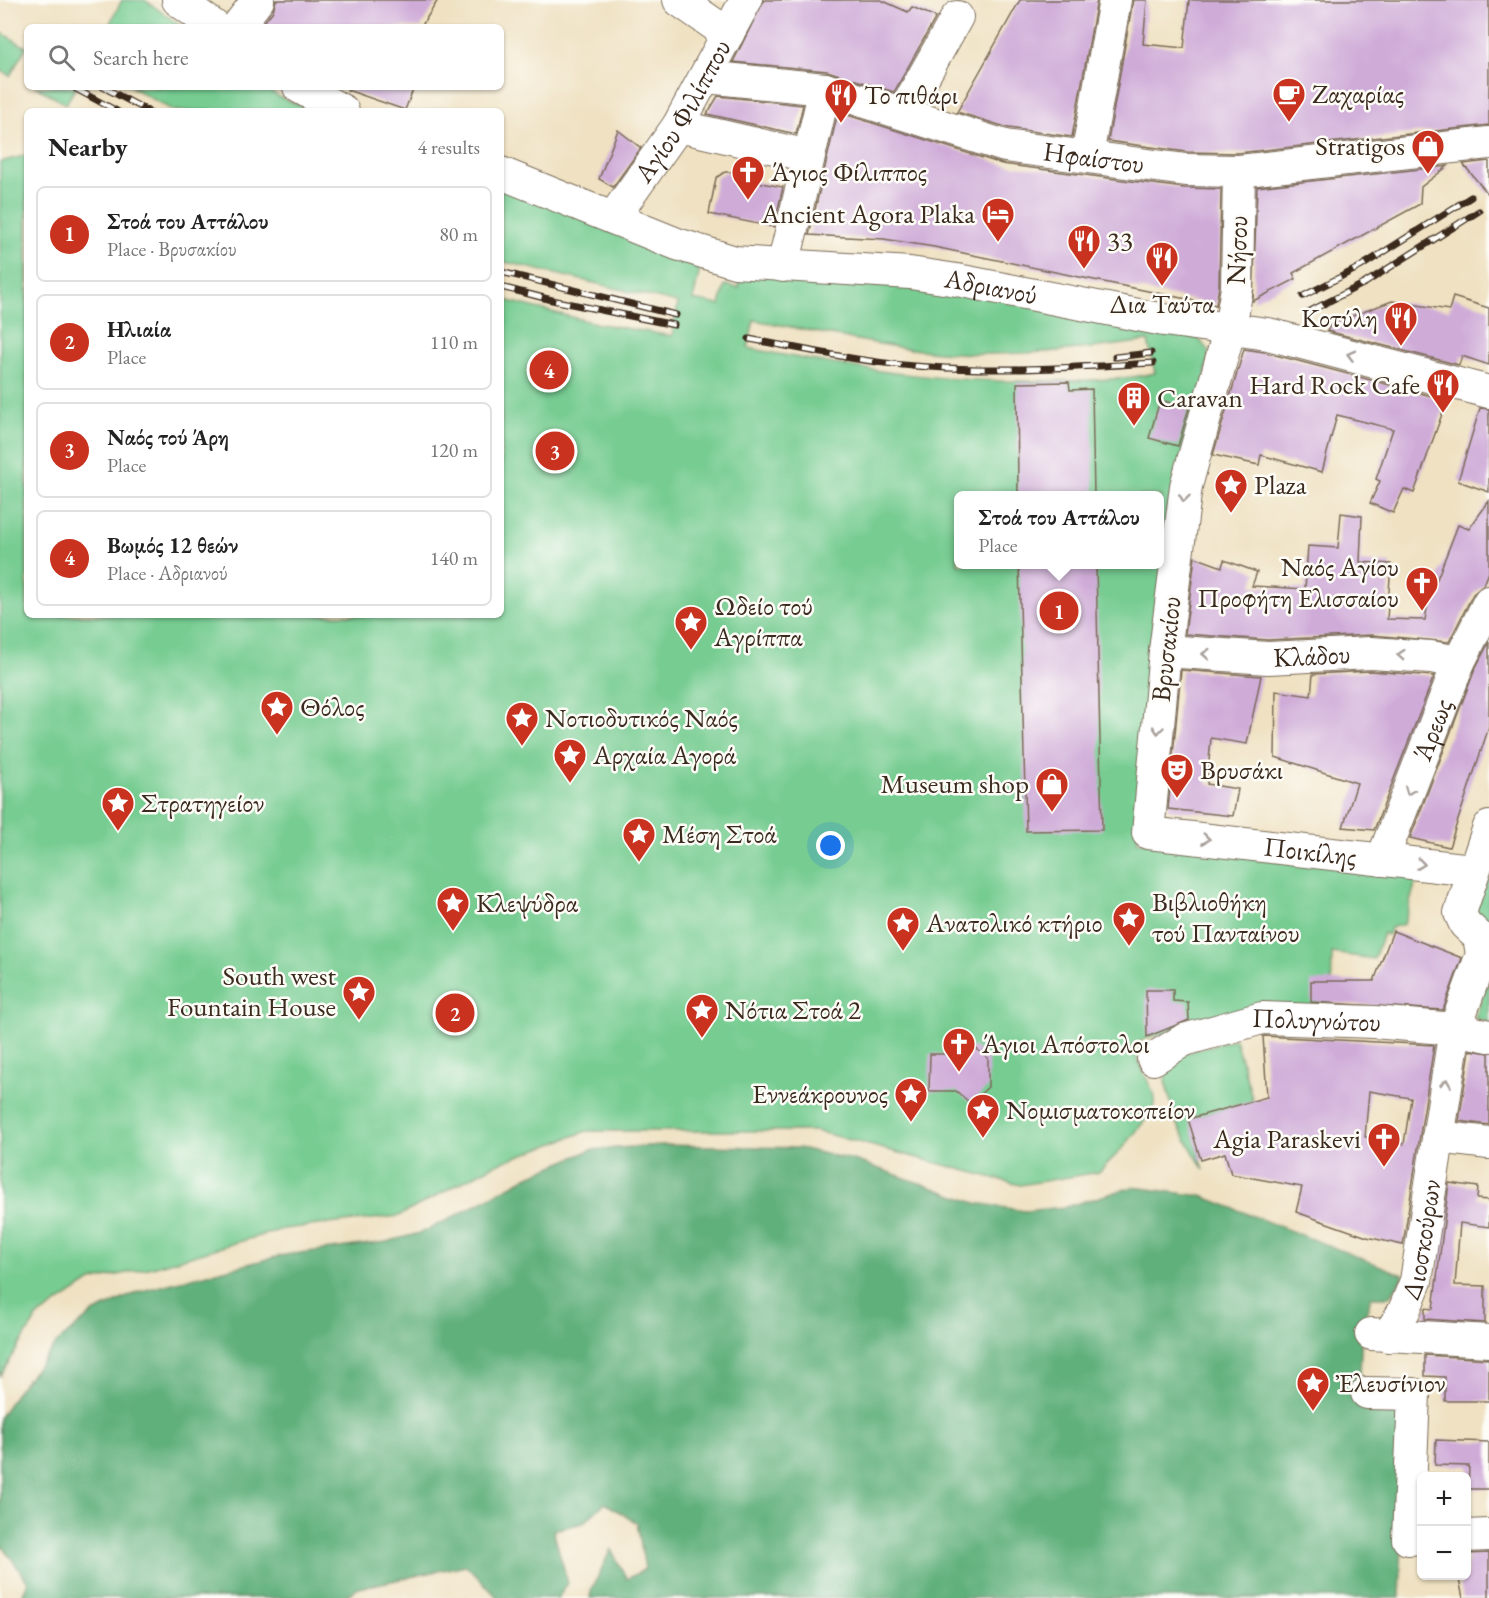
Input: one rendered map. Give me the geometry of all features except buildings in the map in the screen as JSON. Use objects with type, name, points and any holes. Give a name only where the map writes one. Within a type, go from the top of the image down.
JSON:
[{"type":"street","points":[[178,0],[211,24]]},
{"type":"street","points":[[239,24],[258,0]]},
{"type":"street","points":[[679,0],[728,34]]},
{"type":"street","name":"Αγίου Φιλίππου","points":[[613,218],[678,126],[746,0]]},
{"type":"street","points":[[1087,156],[1114,0]]},
{"type":"street","points":[[903,113],[957,17]]},
{"type":"street","name":"Ηφαίστου","points":[[706,77],[825,89],[1005,146],[1186,170],[1239,171],[1489,143]]},
{"type":"street","points":[[783,266],[825,89]]},
{"type":"street","points":[[304,90],[338,108]]},
{"type":"street","points":[[678,126],[809,156]]},
{"type":"street","name":"Νήσου","points":[[1230,328],[1238,282],[1239,171]]},
{"type":"street","name":"Αδριανού","points":[[504,173],[718,258],[783,266],[910,273],[1164,320],[1268,334],[1489,392]]},
{"type":"street","name":"Βρυσακίου","points":[[1148,833],[1165,651],[1186,486],[1230,328]]},
{"type":"street","name":"Άρεως","points":[[1382,860],[1459,662],[1486,615]]},
{"type":"street","name":"Κλάδου","points":[[1165,651],[1268,658],[1371,653],[1431,657],[1459,662]]},
{"type":"street","points":[[1472,870],[1489,827]]},
{"type":"street","name":"Ποικίλης","points":[[1148,833],[1472,870]]},
{"type":"street","name":"Διοσκούρων","points":[[1472,870],[1460,913],[1466,924],[1479,938],[1482,954],[1455,1029],[1416,1281],[1404,1311],[1379,1335],[1489,1341]]},
{"type":"street","name":"Πολυγνώτου","points":[[1153,1059],[1184,1040],[1262,1018],[1455,1029],[1489,1036]]},
{"type":"street","points":[[1438,1137],[1489,1143]]},
{"type":"street","points":[[1367,1393],[1414,1394],[1414,1538]]},
{"type":"street","points":[[1471,1536],[1489,1535]]},
{"type":"green space","points":[[122,0],[145,0],[178,24],[110,24]]},
{"type":"green space","points":[[0,32],[24,46],[24,51],[10,76],[0,70]]},
{"type":"green space","points":[[41,90],[74,90],[66,104]]},
{"type":"green space","points":[[136,90],[268,90],[279,97],[308,108],[169,108]]},
{"type":"green space","name":"Αρχαία Αγορά","points":[[24,156],[24,618],[504,618],[504,300],[595,323],[672,336],[678,303],[504,262],[504,180],[703,255],[693,300],[720,305],[725,285],[739,288],[739,267],[929,280],[1197,337],[1209,351],[1137,841],[1418,874],[1404,924],[1390,928],[1388,935],[1383,933],[1374,959],[1332,953],[1331,1012],[1202,1026],[1152,1037],[1131,1045],[1155,1096],[1153,1110],[1123,1148],[1099,1172],[1020,1185],[816,1131],[587,1131],[494,1165],[399,1216],[283,1229],[149,1268],[91,1281],[38,1316],[0,1376],[0,162]],"holes":[[[754,320],[878,344],[948,353],[1006,354],[1148,341],[1155,373],[1132,377],[1060,381],[941,378],[826,363],[748,348]]]},
{"type":"green space","points":[[1489,858],[1489,934],[1472,926]]},
{"type":"green space","points":[[1489,978],[1489,1023],[1475,1018]]},
{"type":"green space","points":[[1235,1039],[1253,1101],[1189,1119],[1204,1170],[1176,1122],[1165,1081],[1171,1057]]},
{"type":"green space","points":[[662,1145],[799,1148],[857,1161],[976,1203],[1025,1211],[1065,1207],[1133,1187],[1202,1196],[1404,1275],[1390,1297],[1371,1297],[1362,1328],[1359,1398],[1407,1399],[1400,1598],[590,1598],[591,1591],[611,1549],[627,1579],[645,1569],[637,1523],[605,1503],[583,1523],[553,1530],[568,1583],[558,1598],[498,1598],[466,1565],[359,1588],[342,1598],[21,1598],[28,1582],[3,1547],[0,1547],[0,1417],[17,1391],[58,1342],[93,1313],[138,1292],[284,1255],[386,1242],[420,1233],[529,1176],[591,1150]]},
{"type":"railway","points":[[78,90],[111,108]]},
{"type":"railway","points":[[109,90],[142,108]]},
{"type":"railway","points":[[1303,296],[1360,267],[1471,197]]},
{"type":"railway","points":[[1310,311],[1365,283],[1479,211]]},
{"type":"railway","points":[[504,273],[676,315]]},
{"type":"railway","points":[[504,288],[674,325]]},
{"type":"railway","points":[[749,339],[862,360],[930,367],[1013,369],[1153,363]]},
{"type":"railway","points":[[1115,357],[1151,353]]},
{"type":"place","name":"Ζαχαρίας","points":[[1289,123]]},
{"type":"place","name":"Το πιθάρι","points":[[841,124]]},
{"type":"place","name":"Stratigos","points":[[1428,175]]},
{"type":"place","name":"Άγιος Φίλιππος","points":[[748,201]]},
{"type":"place","name":"Ancient Agora Plaka","points":[[998,243]]},
{"type":"place","name":"33","points":[[1084,270]]},
{"type":"place","name":"Δια Ταύτα","points":[[1162,287]]},
{"type":"place","name":"Κοτύλη","points":[[1401,347]]},
{"type":"place","name":"Βωμός 12 θεών","points":[[549,370]]},
{"type":"place","name":"Hard Rock Cafe","points":[[1443,414]]},
{"type":"place","name":"Caravan","points":[[1134,427]]},
{"type":"place","name":"Ναός τού Άρη","points":[[555,451]]},
{"type":"place","name":"Plaza","points":[[1231,514]]},
{"type":"place","name":"Στοά του Αττάλου","points":[[1059,611]]},
{"type":"place","name":"Ναός Αγίου Προφήτη Ελισσαίου","points":[[1422,612]]},
{"type":"place","name":"Ωδείο τού Αγρίππα","points":[[691,651]]},
{"type":"place","name":"Θόλος","points":[[277,736]]},
{"type":"place","name":"Νοτιοδυτικός Ναός","points":[[522,747]]},
{"type":"place","name":"Αρχαία Αγορά","points":[[570,784]]},
{"type":"place","name":"Βρυσάκι","points":[[1177,799]]},
{"type":"place","name":"Museum shop","points":[[1052,813]]},
{"type":"place","name":"Στρατηγείον","points":[[118,832]]},
{"type":"place","name":"Μέση Στοά","points":[[639,863]]},
{"type":"place","name":"Κλεψύδρα","points":[[453,932]]},
{"type":"place","name":"Βιβλιοθήκη τού Πανταίνου","points":[[1129,947]]},
{"type":"place","name":"Ανατολικό κτήριο","points":[[903,952]]},
{"type":"place","name":"Ηλιαία","points":[[455,1013]]},
{"type":"place","name":"South west Fountain House","points":[[359,1021]]},
{"type":"place","name":"Νότια Στοά 2","points":[[702,1039]]},
{"type":"place","name":"Άγιοι Απόστολοι","points":[[959,1073]]},
{"type":"place","name":"Εννεάκρουνος","points":[[911,1123]]},
{"type":"place","name":"Νομισματοκοπείον","points":[[983,1139]]},
{"type":"place","name":"Agia Paraskevi","points":[[1384,1168]]},
{"type":"place","name":"Ἐλευσίνιον","points":[[1313,1412]]}]
